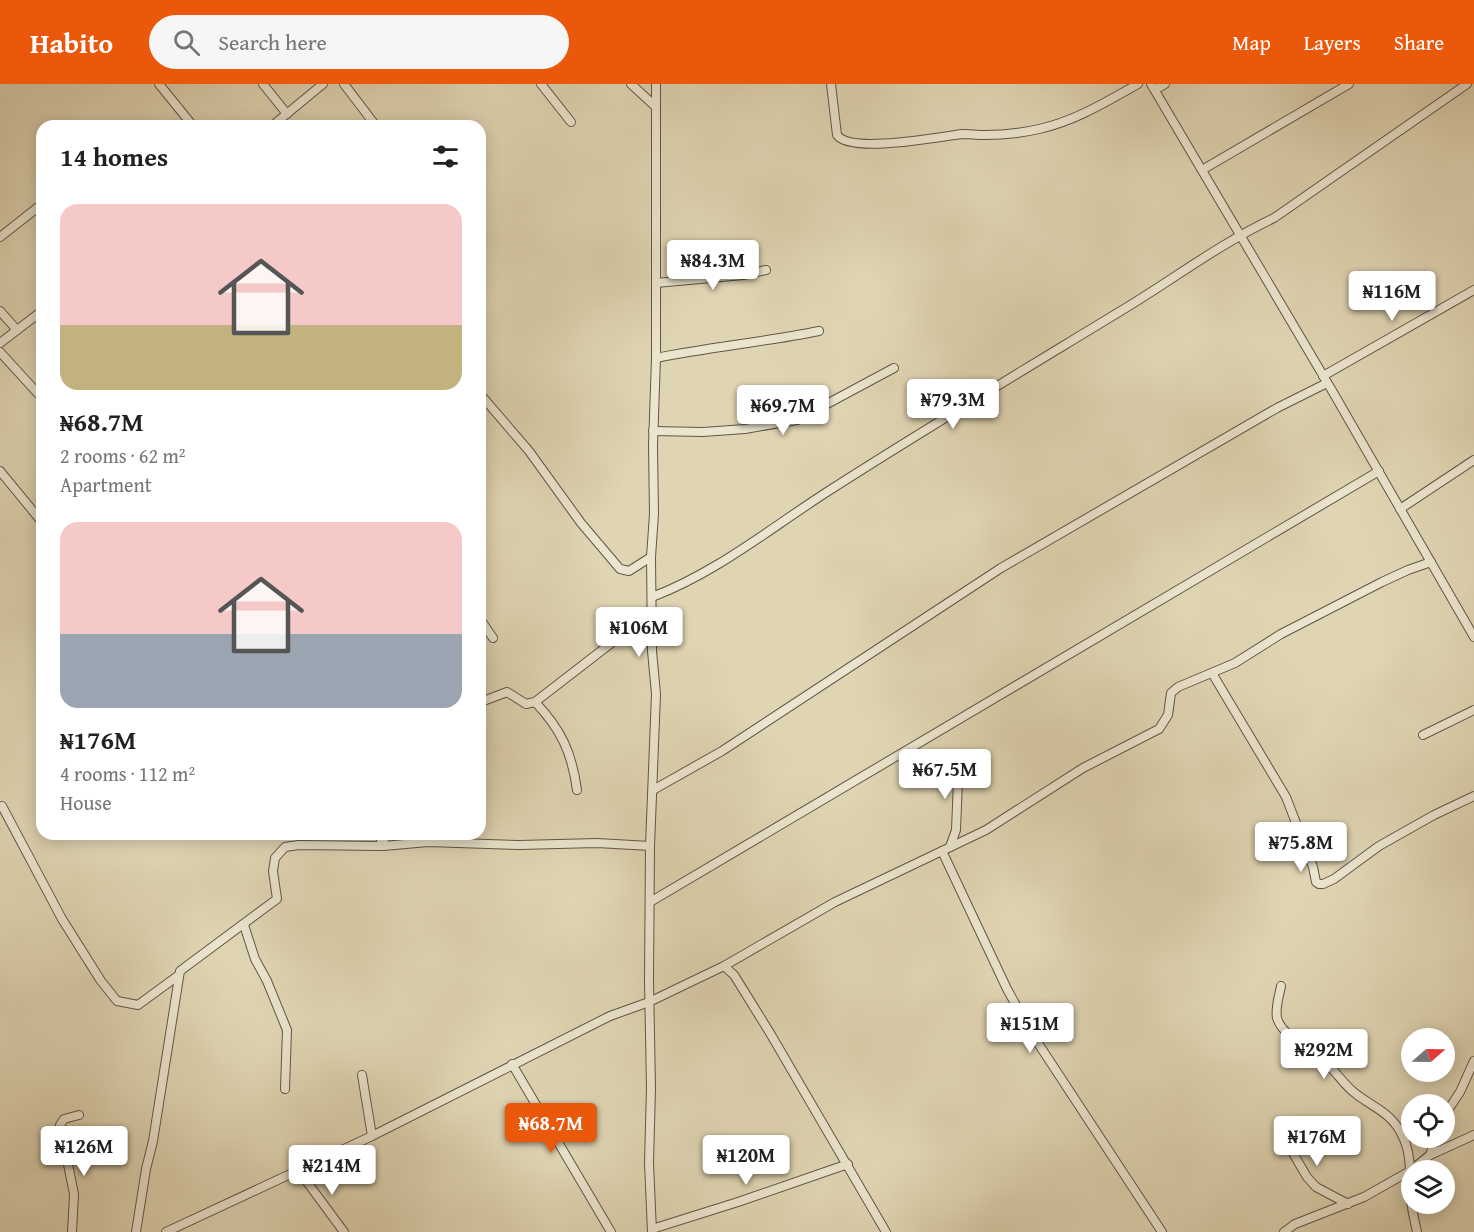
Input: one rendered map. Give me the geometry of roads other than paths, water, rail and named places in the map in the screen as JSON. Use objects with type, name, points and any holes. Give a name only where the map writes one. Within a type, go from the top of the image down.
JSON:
[{"type":"street","points":[[159,84],[188,120]]},
{"type":"street","points":[[263,84],[287,114]]},
{"type":"street","points":[[280,120],[323,84]]},
{"type":"street","points":[[344,84],[371,120]]},
{"type":"street","points":[[541,84],[571,122]]},
{"type":"street","points":[[631,84],[656,106]]},
{"type":"street","points":[[656,84],[656,358],[653,431],[654,514],[651,557],[652,651],[656,694],[650,846],[649,1002],[651,1088],[649,1163],[652,1230],[848,1164]]},
{"type":"street","points":[[831,84],[837,135],[846,141],[859,143],[892,143],[963,134],[984,135],[1037,130],[1071,120],[1138,84]]},
{"type":"street","points":[[1165,84],[1153,87],[1474,637]]},
{"type":"street","points":[[1202,170],[1349,84]]},
{"type":"street","points":[[652,597],[677,588],[714,567],[831,490],[1076,336],[1119,312],[1239,235],[1274,218],[1467,84]]},
{"type":"street","points":[[0,237],[36,209]]},
{"type":"street","points":[[656,283],[742,275],[766,270]]},
{"type":"street","points":[[653,790],[722,751],[1001,568],[1325,380],[1474,290]]},
{"type":"street","points":[[0,311],[17,330]]},
{"type":"street","points":[[0,344],[36,316]]},
{"type":"street","points":[[656,358],[819,331]]},
{"type":"street","points":[[0,352],[36,391]]},
{"type":"street","points":[[653,431],[703,432],[745,429],[797,420],[894,368]]},
{"type":"street","points":[[486,401],[620,569],[629,571],[651,557]]},
{"type":"street","points":[[1400,509],[1474,460]]},
{"type":"street","points":[[0,471],[36,515]]},
{"type":"street","points":[[650,902],[1378,471]]},
{"type":"street","points":[[166,1232],[372,1136],[610,1016],[649,1002],[724,966],[835,902],[986,830],[1083,768],[1159,729],[1168,715],[1171,693],[1178,687],[1235,663],[1281,634],[1382,582],[1431,562]]},
{"type":"street","points":[[486,700],[507,692],[526,704],[535,702],[623,634],[652,618]]},
{"type":"street","points":[[486,628],[493,638]]},
{"type":"street","points":[[1212,673],[1286,797],[1313,867],[1316,882],[1319,884],[1335,879],[1379,846],[1434,815],[1474,796]]},
{"type":"street","points":[[535,702],[548,716],[564,742],[571,758],[577,790]]},
{"type":"street","points":[[1423,735],[1474,710]]},
{"type":"street","points":[[946,849],[956,830],[959,756]]},
{"type":"street","points":[[2,806],[62,919],[101,981],[117,1001],[138,1005],[179,975]]},
{"type":"street","points":[[381,840],[383,846]]},
{"type":"street","points":[[383,846],[384,840]]},
{"type":"street","points":[[136,1232],[179,975],[182,969],[193,960],[277,899],[273,864],[285,847],[383,846],[428,842],[519,845],[607,843],[650,846]]},
{"type":"street","points":[[946,849],[1006,989],[1032,1034],[1162,1232]]},
{"type":"street","points":[[244,925],[255,959],[267,981],[287,1030],[285,1089]]},
{"type":"street","points":[[724,966],[734,975],[758,1014],[886,1232]]},
{"type":"street","points":[[1281,986],[1276,1009],[1281,1026],[1291,1037],[1329,1066],[1347,1086],[1379,1107],[1394,1121],[1409,1150],[1409,1160]]},
{"type":"street","points":[[1455,1100],[1474,1061]]},
{"type":"street","points":[[512,1064],[611,1232]]},
{"type":"street","points":[[362,1075],[372,1136]]},
{"type":"street","points":[[72,1232],[74,1194],[60,1125],[64,1119],[79,1115]]},
{"type":"street","points":[[1424,1160],[1474,1135]]},
{"type":"street","points":[[1283,1136],[1307,1177],[1316,1187],[1348,1204]]},
{"type":"street","points":[[1430,1155],[1432,1148]]},
{"type":"street","points":[[299,1171],[344,1232]]},
{"type":"street","points":[[1285,1232],[1295,1224],[1348,1204],[1401,1176]]},
{"type":"street","points":[[1413,1214],[1417,1232]]}]
